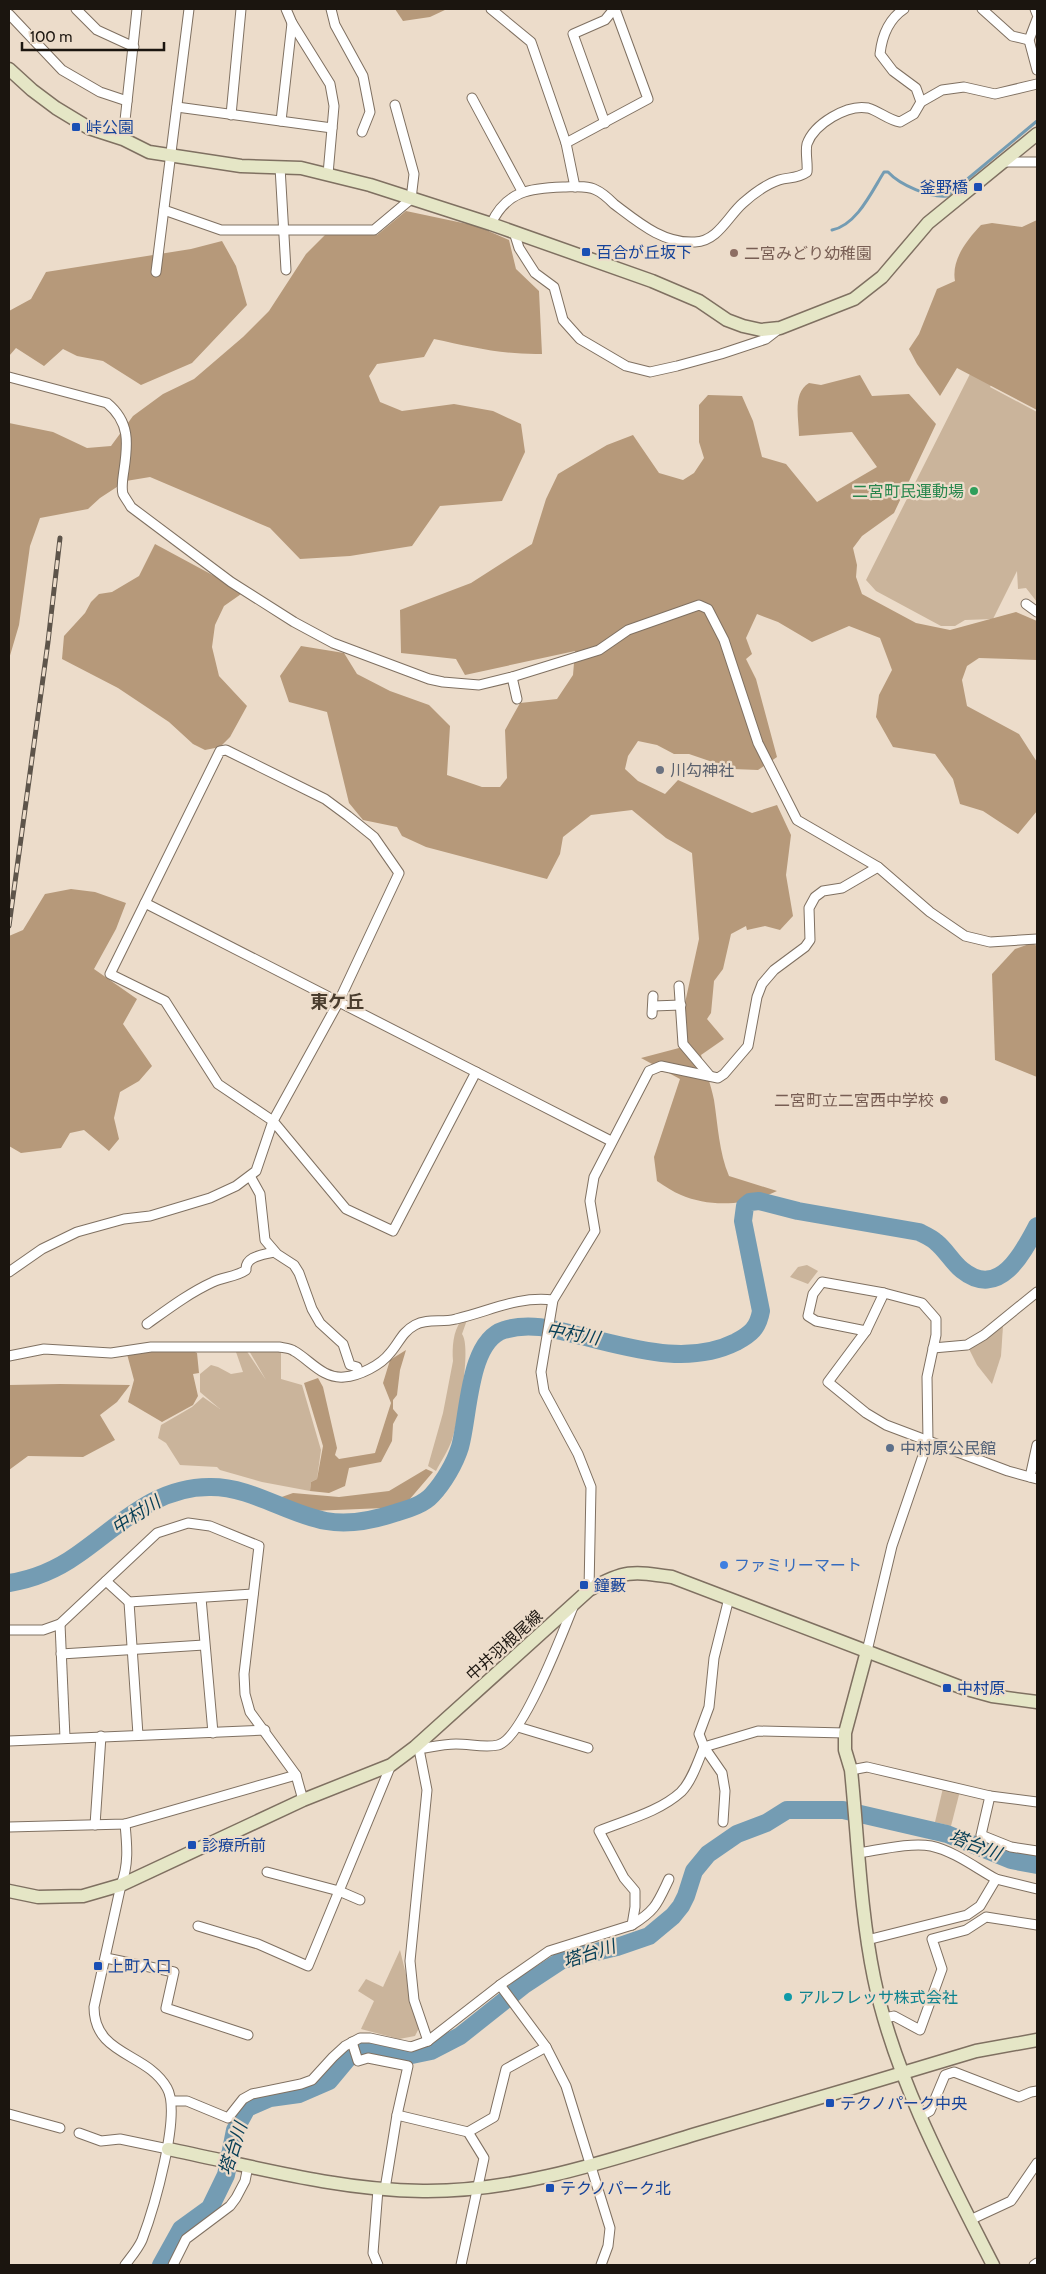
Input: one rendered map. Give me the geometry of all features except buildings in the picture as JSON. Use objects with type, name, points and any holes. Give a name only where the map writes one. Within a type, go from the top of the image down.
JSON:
[{"type":"street","points":[[76,9],[97,30],[134,47]]},
{"type":"street","points":[[123,139],[137,9]]},
{"type":"street","points":[[156,272],[189,9]]},
{"type":"street","points":[[231,115],[241,9]]},
{"type":"street","points":[[286,9],[292,23],[330,84],[334,106],[328,174]]},
{"type":"street","points":[[331,9],[335,26],[363,76],[370,112],[362,132]]},
{"type":"street","points":[[491,9],[531,42],[566,143],[575,186]]},
{"type":"street","points":[[566,143],[605,124],[648,99],[614,9]]},
{"type":"street","points":[[605,124],[573,34],[605,20],[614,9]]},
{"type":"street","points":[[904,9],[892,19],[882,40],[880,54],[892,71],[916,88],[921,102]]},
{"type":"street","points":[[982,9],[1012,36],[1029,40]]},
{"type":"street","points":[[1035,9],[1037,14]]},
{"type":"street","points":[[9,14],[62,70],[100,92],[127,101]]},
{"type":"street","points":[[1037,19],[1029,40],[1037,70]]},
{"type":"street","points":[[281,121],[292,23]]},
{"type":"street","points":[[9,69],[56,108],[89,128],[123,139],[149,152],[241,166],[301,168],[328,174],[490,224],[652,281],[698,302],[727,320],[743,326],[761,330],[780,328]]},
{"type":"street","points":[[490,224],[497,211],[522,191],[536,188],[575,186],[596,189],[648,229],[663,236],[679,241],[705,241],[715,234],[743,203],[763,189],[780,180],[794,179],[807,172],[806,146],[811,136],[833,115],[843,111],[869,108],[893,121],[900,122],[914,114],[921,102],[942,90],[964,88],[995,94],[1037,84]]},
{"type":"street","points":[[472,98],[522,191]]},
{"type":"street","points":[[164,210],[222,230],[374,230],[411,199],[414,174],[395,105]]},
{"type":"street","points":[[176,108],[332,128]]},
{"type":"street","points":[[514,232],[518,248],[535,273],[554,287],[563,320],[580,340],[626,366],[650,372],[721,354],[766,338],[780,328],[854,299],[882,277],[928,223],[1000,162],[1037,134]]},
{"type":"street","points":[[1000,162],[1037,162]]},
{"type":"street","points":[[280,167],[286,270]]},
{"type":"street","points":[[9,378],[107,403],[118,412],[124,426],[128,444],[122,478],[123,494],[131,507],[231,582],[294,622],[333,643],[429,680],[479,685],[512,677],[599,650],[628,630],[699,605],[708,609],[724,640],[758,743],[793,816],[802,825],[878,868],[930,912],[966,936],[990,942],[1037,939]]},
{"type":"street","points":[[1026,604],[1037,612]]},
{"type":"street","points":[[512,677],[517,699]]},
{"type":"street","points":[[9,1272],[42,1249],[77,1232],[124,1219],[150,1216],[210,1198],[236,1186],[256,1171],[273,1121],[338,1003],[399,873],[374,837],[324,799],[226,750],[220,751],[110,974],[164,1001],[218,1084],[273,1121],[346,1209],[393,1231],[476,1072]]},
{"type":"street","points":[[589,1590],[591,1487],[578,1454],[544,1391],[541,1372],[552,1303],[595,1231],[590,1201],[594,1177],[646,1076],[653,1068],[661,1066],[718,1078],[724,1074],[748,1046],[757,997],[767,978],[774,970],[805,947],[810,940],[809,908],[815,897],[823,891],[842,888],[878,868]]},
{"type":"street","points":[[145,903],[611,1141]]},
{"type":"street","points":[[679,986],[683,1044],[710,1076]]},
{"type":"street","points":[[653,996],[653,1009],[681,1005]]},
{"type":"street","points":[[250,1176],[260,1194],[264,1240],[274,1252],[294,1264],[312,1309],[320,1323],[344,1344],[350,1365],[357,1367],[358,1372]]},
{"type":"street","points":[[147,1324],[183,1299],[214,1282],[246,1270],[246,1265],[256,1256],[274,1252]]},
{"type":"street","points":[[866,1331],[816,1321],[808,1316],[813,1294],[822,1282],[884,1293],[922,1303],[936,1319],[927,1377],[928,1441],[892,1546],[845,1733],[845,1750],[851,1770],[867,1940],[874,1980],[903,2073],[921,2116],[993,2265]]},
{"type":"street","points":[[884,1293],[866,1331],[828,1382],[866,1413],[886,1426],[1008,1471],[1034,1478],[1037,1445]]},
{"type":"street","points":[[933,1348],[967,1345],[984,1335],[1035,1296]]},
{"type":"street","points":[[9,1356],[44,1349],[111,1353],[151,1347],[280,1347],[293,1350],[330,1376],[344,1377],[380,1364],[392,1352],[403,1333],[415,1325],[428,1321],[454,1320],[512,1301],[539,1298],[552,1303]]},
{"type":"street","points":[[9,1630],[43,1630],[60,1624],[157,1533],[188,1523],[210,1526],[259,1546],[244,1674],[244,1694],[250,1712],[296,1775],[303,1800]]},
{"type":"street","name":"中井羽根尾線","points":[[9,1891],[38,1897],[83,1896],[121,1885],[303,1800],[391,1765],[417,1748],[589,1590],[614,1576],[638,1572],[672,1577],[963,1688],[992,1696],[1037,1702]]},
{"type":"street","points":[[106,1581],[129,1602],[254,1594]]},
{"type":"street","points":[[201,1598],[213,1733]]},
{"type":"street","points":[[723,1822],[726,1791],[722,1773],[704,1747],[699,1734],[709,1707],[714,1658],[729,1598]]},
{"type":"street","points":[[129,1602],[130,1650],[138,1735]]},
{"type":"street","points":[[428,2041],[414,2000],[410,1962],[427,1790],[417,1748],[457,1744],[492,1746],[501,1744],[518,1728],[575,1603]]},
{"type":"street","points":[[60,1624],[65,1738]]},
{"type":"street","points":[[61,1654],[204,1645]]},
{"type":"street","points":[[518,1728],[588,1748]]},
{"type":"street","points":[[9,1742],[101,1736],[265,1730]]},
{"type":"street","points":[[632,1925],[635,1891],[624,1878],[599,1831],[659,1807],[682,1792],[704,1747],[758,1731],[845,1733]]},
{"type":"street","points":[[95,1825],[101,1736]]},
{"type":"street","points":[[198,1926],[258,1944],[308,1966],[391,1765]]},
{"type":"street","points":[[851,1770],[867,1767],[990,1796],[1037,1802]]},
{"type":"street","points":[[9,1827],[125,1824],[296,1775]]},
{"type":"street","points":[[990,1796],[981,1835],[1010,1847],[1037,1851]]},
{"type":"street","points":[[125,1824],[128,1855],[126,1872],[121,1885],[94,2007],[94,2016],[103,2037],[110,2045],[148,2067],[167,2088],[172,2101],[168,2149],[141,2240],[125,2265]]},
{"type":"street","points":[[858,1853],[921,1845],[932,1846],[947,1852],[996,1879],[1037,1889]]},
{"type":"street","points":[[267,1872],[339,1891],[360,1900]]},
{"type":"street","points":[[172,2101],[187,2101],[228,2118],[243,2099],[252,2094],[312,2080],[333,2057],[360,2038],[370,2038],[411,2047],[428,2041],[500,1985],[549,1951],[632,1925],[649,1914],[657,1904],[669,1878]]},
{"type":"street","points":[[867,1940],[967,1915],[980,1906],[996,1879]]},
{"type":"street","points":[[885,2018],[894,2016],[920,2030],[942,1969],[932,1938],[966,1930],[986,1916],[1037,1925]]},
{"type":"street","points":[[106,1958],[174,1972],[166,2008],[248,2035]]},
{"type":"street","points":[[500,1985],[546,2047],[566,2086],[610,2228],[608,2246],[601,2265]]},
{"type":"street","points":[[79,2133],[101,2141],[120,2139],[316,2180],[382,2189],[425,2191],[508,2185],[590,2166],[976,2051],[1037,2040]]},
{"type":"street","points":[[352,2042],[358,2061],[368,2058],[408,2066],[382,2189],[373,2253],[378,2265]]},
{"type":"street","points":[[397,2115],[468,2132],[494,2117],[506,2069],[546,2047]]},
{"type":"street","points":[[921,2116],[930,2112],[945,2075],[954,2072],[1019,2097],[1037,2091]]},
{"type":"street","points":[[9,2114],[60,2128]]},
{"type":"street","points":[[461,2265],[484,2158],[468,2132]]},
{"type":"street","points":[[970,2220],[1011,2201],[1037,2163]]},
{"type":"street","points":[[173,2265],[186,2239],[230,2206],[236,2198],[245,2181],[245,2165]]},
{"type":"shaded area","points":[[395,9],[447,9],[430,17],[403,21]]},
{"type":"shaded area","points":[[406,211],[477,226],[509,240],[516,269],[539,291],[542,354],[501,352],[434,339],[424,357],[377,364],[369,376],[380,402],[402,411],[454,404],[493,411],[521,424],[525,452],[502,501],[440,506],[412,546],[350,556],[300,559],[270,528],[150,477],[126,481],[100,498],[88,509],[40,518],[30,546],[19,625],[9,659],[9,423],[53,432],[87,448],[111,446],[133,416],[163,394],[194,379],[243,337],[269,311],[306,254],[325,235],[377,235]]},
{"type":"shaded area","points":[[1037,220],[1037,410],[957,368],[940,396],[917,364],[909,349],[919,334],[937,289],[955,281],[954,273],[958,257],[966,243],[981,225],[992,223],[1022,227]]},
{"type":"shaded area","points":[[222,241],[236,266],[247,305],[192,363],[141,385],[103,361],[77,356],[63,349],[44,366],[16,348],[9,356],[9,311],[31,299],[46,272],[191,249]]},
{"type":"shaded area","name":"二宮町民運動場","points":[[972,370],[994,379],[990,387],[1037,412],[1037,602],[1026,588],[1018,589],[1017,571],[993,619],[965,620],[955,626],[941,626],[876,591],[866,580]]},
{"type":"shaded area","points":[[860,375],[872,396],[909,394],[936,424],[894,513],[862,536],[853,548],[857,565],[856,577],[862,594],[916,623],[950,630],[1016,612],[1037,621],[1037,660],[979,658],[967,666],[962,680],[967,706],[1019,734],[1037,762],[1037,811],[1018,834],[983,811],[960,804],[953,779],[935,754],[893,747],[876,717],[879,695],[892,670],[880,638],[849,626],[812,642],[778,622],[757,614],[746,638],[752,654],[746,659],[756,679],[777,757],[758,770],[733,769],[689,754],[674,754],[657,745],[638,741],[628,756],[625,769],[638,781],[665,794],[678,780],[752,813],[777,805],[791,835],[786,875],[793,916],[780,930],[765,926],[747,930],[746,926],[731,934],[723,969],[714,981],[711,1013],[707,1019],[724,1039],[701,1055],[713,1094],[721,1148],[729,1176],[777,1191],[742,1202],[705,1202],[678,1194],[657,1181],[654,1157],[680,1079],[641,1058],[679,1048],[683,1012],[699,939],[692,853],[666,838],[632,810],[591,815],[563,837],[560,854],[547,879],[426,847],[402,836],[397,827],[363,820],[349,803],[327,712],[289,702],[280,676],[301,646],[344,653],[357,674],[390,691],[429,705],[450,726],[447,775],[482,787],[500,787],[507,778],[505,730],[520,703],[557,699],[573,675],[575,651],[465,675],[456,659],[401,653],[400,610],[471,583],[532,544],[546,499],[558,474],[607,445],[633,435],[659,473],[683,480],[694,473],[704,458],[699,442],[699,405],[708,395],[742,396],[753,421],[762,457],[786,464],[817,502],[877,467],[852,432],[799,436],[798,400],[800,393],[809,383],[821,385]]},
{"type":"shaded area","points":[[155,544],[244,592],[224,606],[215,625],[212,647],[219,676],[247,706],[230,737],[220,747],[205,750],[193,744],[169,722],[118,688],[62,659],[64,636],[85,613],[91,602],[99,594],[112,592],[139,576]]},
{"type":"shaded area","points":[[71,889],[95,892],[126,903],[116,929],[94,969],[137,999],[123,1024],[152,1066],[139,1081],[120,1092],[114,1118],[119,1139],[109,1151],[84,1130],[70,1133],[61,1148],[21,1153],[9,1146],[9,936],[23,930],[45,894]]},
{"type":"shaded area","points":[[1032,943],[1037,946],[1037,1077],[995,1060],[992,974],[1015,949]]},
{"type":"shaded area","points":[[807,1265],[818,1271],[808,1284],[790,1277],[798,1267]]},
{"type":"shaded area","points":[[467,1320],[462,1334],[466,1354],[458,1418],[450,1444],[436,1471],[428,1466],[443,1413],[453,1361],[455,1335],[461,1321]]},
{"type":"shaded area","points":[[1003,1326],[1001,1356],[992,1384],[977,1365],[968,1347]]},
{"type":"shaded area","points":[[189,1349],[197,1353],[199,1373],[193,1374],[198,1396],[193,1405],[162,1422],[128,1402],[134,1380],[127,1354]]},
{"type":"shaded area","points":[[248,1349],[281,1349],[281,1379],[302,1385],[321,1450],[317,1479],[311,1482],[310,1491],[262,1482],[220,1470],[217,1467],[180,1465],[166,1443],[158,1438],[161,1425],[192,1407],[203,1397],[220,1409],[200,1392],[200,1374],[211,1365],[231,1374],[243,1372],[236,1352],[246,1350],[266,1380]]},
{"type":"shaded area","points":[[406,1350],[400,1370],[397,1395],[393,1400],[393,1409],[398,1415],[393,1424],[392,1441],[381,1462],[349,1468],[345,1486],[329,1493],[310,1491],[311,1482],[317,1479],[323,1446],[304,1383],[318,1378],[323,1387],[337,1448],[335,1455],[339,1459],[375,1453],[391,1403],[383,1383],[390,1360]]},
{"type":"shaded area","points":[[9,1385],[130,1385],[117,1402],[100,1415],[115,1440],[83,1457],[28,1456],[9,1470]]},
{"type":"shaded area","points":[[426,1469],[433,1472],[409,1500],[384,1508],[311,1511],[276,1499],[293,1493],[339,1497],[389,1491]]},
{"type":"shaded area","points":[[943,1788],[960,1791],[951,1826],[935,1822]]},
{"type":"shaded area","points":[[400,1950],[419,2028],[415,2036],[399,2039],[361,2029],[374,2001],[358,1991],[366,1979],[383,1987]]},
{"type":"waterway","points":[[832,230],[849,222],[863,206],[884,172],[888,172],[900,182],[916,190],[932,195],[947,196],[1037,121]]},
{"type":"waterway","name":"中村川","points":[[9,1583],[36,1576],[61,1565],[123,1520],[155,1500],[191,1488],[211,1487],[241,1491],[297,1513],[334,1522],[370,1520],[420,1504],[436,1490],[455,1459],[460,1447],[468,1399],[477,1364],[483,1349],[492,1337],[504,1330],[532,1326],[541,1327],[637,1349],[677,1354],[717,1349],[736,1342],[753,1330],[758,1322],[761,1311],[743,1221],[745,1206],[750,1202],[759,1201],[798,1211],[919,1232],[934,1241],[962,1270],[975,1278],[987,1280],[998,1276],[1017,1260],[1037,1226]]},
{"type":"waterway","name":"塔台川","points":[[161,2265],[181,2229],[210,2208],[226,2175],[235,2130],[247,2108],[270,2098],[299,2094],[329,2081],[349,2057],[365,2049],[407,2056],[431,2051],[460,2036],[524,1985],[562,1960],[617,1947],[649,1936],[673,1916],[681,1906],[694,1871],[708,1854],[737,1834],[766,1823],[787,1810],[843,1810],[947,1834],[1011,1860],[1037,1865]]},
{"type":"railway","points":[[9,926],[48,642],[60,538]]},
{"type":"place","name":"峠公園","points":[[76,127]]},
{"type":"place","name":"釜野橋","points":[[978,187]]},
{"type":"place","name":"百合が丘坂下","points":[[586,252]]},
{"type":"place","name":"二宮みどり幼稚園","points":[[734,253]]},
{"type":"place","name":"二宮町民運動場","points":[[974,491]]},
{"type":"place","name":"川勾神社","points":[[660,770]]},
{"type":"place","name":"二宮町立二宮西中学校","points":[[944,1100]]},
{"type":"place","name":"中村原公民館","points":[[890,1448]]},
{"type":"place","name":"ファミリーマート","points":[[724,1565]]},
{"type":"place","name":"鐘藪","points":[[584,1585]]},
{"type":"place","name":"中村原","points":[[947,1688]]},
{"type":"place","name":"診療所前","points":[[192,1845]]},
{"type":"place","name":"上町入口","points":[[98,1966]]},
{"type":"place","name":"アルフレッサ株式会社","points":[[788,1997]]},
{"type":"place","name":"テクノパーク中央","points":[[830,2103]]},
{"type":"place","name":"テクノパーク北","points":[[550,2188]]},
{"type":"district","name":"東ケ丘","points":[[337,1002]]}]
